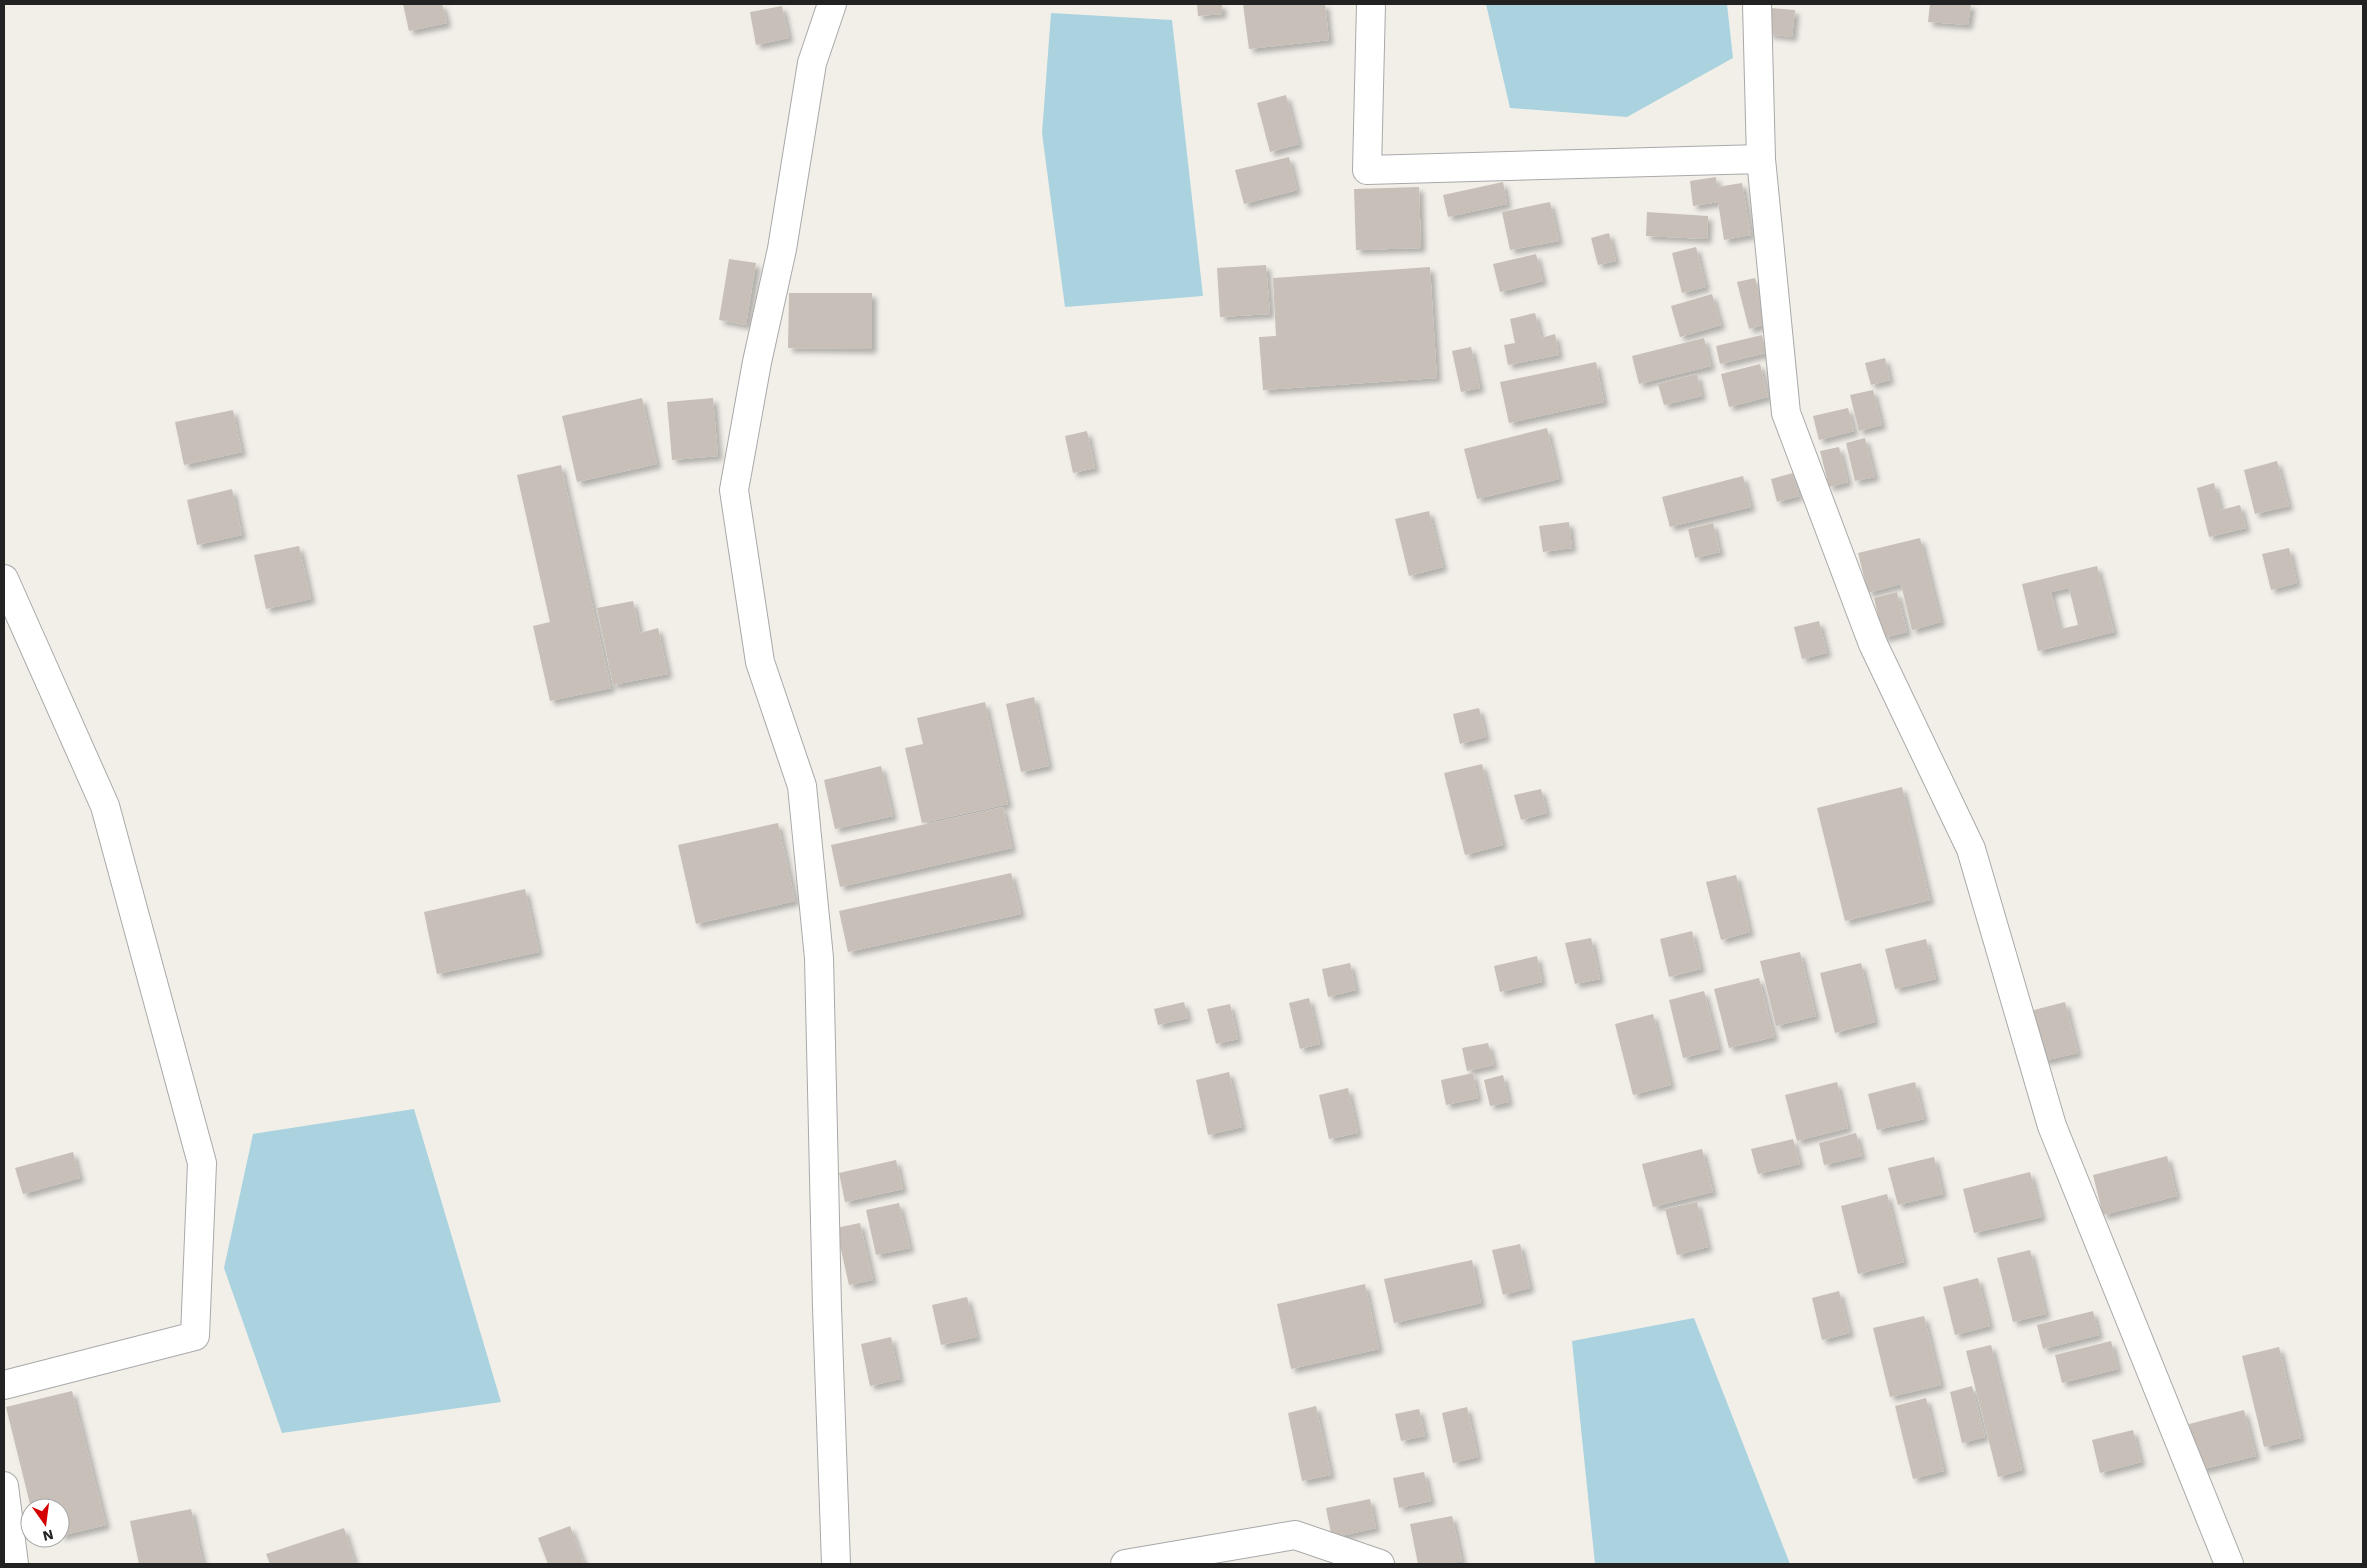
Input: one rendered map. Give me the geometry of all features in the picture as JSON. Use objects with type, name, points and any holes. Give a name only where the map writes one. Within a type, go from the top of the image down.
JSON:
[{"type":"street","points":[[832,4],[812,63],[782,249],[757,362],[734,490],[760,662],[802,786],[818,949],[836,1564]]},
{"type":"street","points":[[1371,4],[1367,170],[1761,159]]},
{"type":"street","points":[[1757,4],[1761,159],[1786,413],[1873,644],[1971,849],[2052,1126],[2230,1564]]},
{"type":"street","points":[[4,579],[105,806],[202,1163],[195,1336],[4,1385]]},
{"type":"street","points":[[4,1486],[14,1564]]},
{"type":"street","points":[[1125,1564],[1295,1535],[1380,1564]]},
{"type":"water","points":[[1486,4],[1727,4],[1733,58],[1627,117],[1510,108]]},
{"type":"water","points":[[1051,13],[1172,20],[1203,296],[1065,307],[1042,133]]},
{"type":"water","points":[[414,1109],[501,1402],[282,1433],[224,1268],[253,1134]]},
{"type":"water","points":[[1694,1318],[1790,1564],[1595,1564],[1572,1341]]},
{"type":"building","points":[[403,4],[442,4],[447,23],[409,31]]},
{"type":"building","points":[[1197,4],[1222,4],[1222,14],[1198,16]]},
{"type":"building","points":[[1243,4],[1325,4],[1329,40],[1249,49]]},
{"type":"building","points":[[1930,4],[1971,4],[1968,25],[1928,22]]},
{"type":"building","points":[[782,6],[789,38],[756,45],[750,12]]},
{"type":"building","points":[[1771,8],[1795,10],[1792,37],[1768,34]]},
{"type":"building","points":[[1286,95],[1299,144],[1270,152],[1257,103]]},
{"type":"building","points":[[1289,157],[1297,190],[1244,204],[1235,170]]},
{"type":"building","points":[[1716,177],[1717,187],[1742,183],[1751,235],[1724,240],[1718,202],[1693,206],[1690,181]]},
{"type":"building","points":[[1503,182],[1507,204],[1448,217],[1443,195]]},
{"type":"building","points":[[1419,187],[1421,248],[1356,250],[1354,189]]},
{"type":"building","points":[[1550,202],[1559,241],[1510,250],[1502,212]]},
{"type":"building","points":[[1647,212],[1708,216],[1707,239],[1646,236]]},
{"type":"building","points":[[1609,233],[1616,261],[1598,265],[1591,238]]},
{"type":"building","points":[[1696,247],[1706,287],[1682,293],[1672,253]]},
{"type":"building","points":[[1536,254],[1543,281],[1500,292],[1493,264]]},
{"type":"building","points":[[729,259],[756,263],[746,325],[719,320]]},
{"type":"building","points":[[1266,265],[1270,314],[1220,317],[1217,268]]},
{"type":"building","points":[[1430,267],[1437,378],[1263,390],[1259,337],[1276,336],[1273,278]]},
{"type":"building","points":[[1755,278],[1767,324],[1749,329],[1737,282]]},
{"type":"building","points":[[789,293],[872,293],[872,349],[788,348]]},
{"type":"building","points":[[1712,294],[1721,325],[1680,337],[1671,306]]},
{"type":"building","points":[[1535,313],[1541,338],[1555,334],[1559,355],[1508,365],[1504,345],[1515,343],[1510,319]]},
{"type":"building","points":[[1762,335],[1766,353],[1720,364],[1716,346]]},
{"type":"building","points":[[1704,338],[1711,366],[1639,384],[1632,356]]},
{"type":"building","points":[[1471,347],[1480,388],[1461,392],[1452,351]]},
{"type":"building","points":[[1885,358],[1890,380],[1871,385],[1865,363]]},
{"type":"building","points":[[1596,362],[1604,402],[1509,423],[1500,382]]},
{"type":"building","points":[[1760,364],[1768,397],[1729,407],[1721,374]]},
{"type":"building","points":[[1697,374],[1702,396],[1664,405],[1658,384]]},
{"type":"building","points":[[1873,390],[1882,425],[1859,431],[1850,395]]},
{"type":"building","points":[[642,398],[657,464],[577,482],[562,416]]},
{"type":"building","points":[[713,398],[718,456],[672,460],[667,402]]},
{"type":"building","points":[[1848,408],[1854,431],[1819,440],[1813,416]]},
{"type":"building","points":[[233,410],[242,452],[184,465],[175,422]]},
{"type":"building","points":[[1547,428],[1559,479],[1477,499],[1464,449]]},
{"type":"building","points":[[1087,431],[1095,468],[1073,473],[1065,436]]},
{"type":"building","points":[[1865,438],[1875,477],[1855,481],[1846,443]]},
{"type":"building","points":[[1839,447],[1848,482],[1829,487],[1820,451]]},
{"type":"building","points":[[2277,461],[2289,506],[2255,514],[2244,470]]},
{"type":"building","points":[[561,465],[611,688],[550,701],[533,626],[550,622],[517,475]]},
{"type":"building","points":[[1793,473],[1799,496],[1777,502],[1771,479]]},
{"type":"building","points":[[1743,476],[1751,507],[1670,527],[1662,497]]},
{"type":"building","points":[[2214,483],[2221,510],[2240,505],[2246,528],[2209,537],[2197,488]]},
{"type":"building","points":[[232,489],[242,535],[197,545],[187,500]]},
{"type":"building","points":[[1429,511],[1443,567],[1409,576],[1395,519]]},
{"type":"building","points":[[1569,522],[1572,548],[1543,552],[1539,526]]},
{"type":"building","points":[[1713,523],[1720,552],[1695,558],[1688,529]]},
{"type":"building","points":[[1920,538],[1941,622],[1912,630],[1901,584],[1868,593],[1858,553]]},
{"type":"building","points":[[299,546],[311,599],[266,609],[254,555]]},
{"type":"building","points":[[2289,548],[2297,583],[2271,590],[2262,554]]},
{"type":"building","points":[[2097,566],[2114,632],[2038,651],[2022,584]],"holes":[[[2069,588],[2078,625],[2060,629],[2051,592]]]},
{"type":"building","points":[[1897,592],[1907,632],[1883,638],[1874,598]]},
{"type":"building","points":[[633,601],[640,633],[658,628],[668,674],[613,685],[597,608]]},
{"type":"building","points":[[1819,621],[1827,653],[1802,659],[1794,627]]},
{"type":"building","points":[[1034,697],[1049,766],[1021,772],[1006,704]]},
{"type":"building","points":[[985,702],[1008,804],[922,823],[905,748],[923,744],[917,718]]},
{"type":"building","points":[[1479,708],[1486,737],[1460,744],[1453,714]]},
{"type":"building","points":[[1482,764],[1503,845],[1465,855],[1444,773]]},
{"type":"building","points":[[881,766],[893,816],[835,829],[824,780]]},
{"type":"building","points":[[1902,787],[1930,900],[1845,921],[1817,808]]},
{"type":"building","points":[[1541,789],[1547,813],[1521,820],[1514,795]]},
{"type":"building","points":[[1003,807],[1012,848],[840,887],[831,845]]},
{"type":"building","points":[[778,823],[795,901],[696,924],[678,845]]},
{"type":"building","points":[[1011,873],[1021,914],[848,952],[839,911]]},
{"type":"building","points":[[1736,875],[1750,932],[1721,940],[1706,882]]},
{"type":"building","points":[[525,889],[539,952],[437,974],[424,912]]},
{"type":"building","points":[[1692,931],[1701,969],[1669,977],[1660,939]]},
{"type":"building","points":[[1591,938],[1600,979],[1575,984],[1565,943]]},
{"type":"building","points":[[1926,939],[1936,979],[1895,989],[1885,949]]},
{"type":"building","points":[[1800,952],[1816,1016],[1776,1026],[1760,961]]},
{"type":"building","points":[[1537,956],[1542,982],[1500,992],[1494,966]]},
{"type":"building","points":[[1350,963],[1356,990],[1328,997],[1322,969]]},
{"type":"building","points":[[1861,963],[1875,1022],[1835,1033],[1820,973]]},
{"type":"building","points":[[1759,978],[1774,1037],[1729,1048],[1714,989]]},
{"type":"building","points":[[1704,991],[1719,1049],[1683,1058],[1669,1000]]},
{"type":"building","points":[[1309,998],[1320,1044],[1300,1049],[1289,1003]]},
{"type":"building","points":[[1184,1002],[1188,1018],[1158,1025],[1154,1009]]},
{"type":"building","points":[[2065,1002],[2078,1053],[2043,1061],[2030,1011]]},
{"type":"building","points":[[1230,1004],[1238,1039],[1216,1044],[1207,1009]]},
{"type":"building","points":[[1653,1014],[1671,1085],[1633,1095],[1615,1024]]},
{"type":"building","points":[[1488,1043],[1494,1065],[1467,1071],[1462,1048]]},
{"type":"building","points":[[1229,1072],[1242,1127],[1208,1135],[1196,1080]]},
{"type":"building","points":[[1473,1073],[1478,1098],[1446,1105],[1441,1080]]},
{"type":"building","points":[[1503,1075],[1509,1102],[1490,1106],[1484,1080]]},
{"type":"building","points":[[1837,1082],[1848,1128],[1797,1141],[1785,1095]]},
{"type":"building","points":[[1915,1082],[1924,1119],[1877,1130],[1868,1094]]},
{"type":"building","points":[[1348,1088],[1358,1133],[1329,1139],[1319,1095]]},
{"type":"building","points":[[1856,1133],[1862,1156],[1824,1165],[1819,1143]]},
{"type":"building","points":[[1793,1139],[1800,1164],[1758,1174],[1751,1149]]},
{"type":"building","points":[[1702,1149],[1713,1192],[1653,1207],[1642,1164]]},
{"type":"building","points":[[73,1152],[80,1178],[23,1194],[15,1168]]},
{"type":"building","points":[[2167,1156],[2177,1196],[2103,1215],[2093,1175]]},
{"type":"building","points":[[1934,1157],[1943,1194],[1898,1205],[1888,1168]]},
{"type":"building","points":[[896,1160],[903,1189],[845,1202],[839,1173]]},
{"type":"building","points":[[2030,1172],[2042,1217],[1974,1233],[1963,1189]]},
{"type":"building","points":[[1887,1194],[1904,1262],[1858,1274],[1841,1206]]},
{"type":"building","points":[[1697,1202],[1708,1247],[1677,1255],[1665,1209]]},
{"type":"building","points":[[899,1203],[910,1248],[876,1255],[866,1210]]},
{"type":"building","points":[[860,1223],[873,1280],[849,1285],[836,1228]]},
{"type":"building","points":[[1520,1244],[1530,1288],[1503,1295],[1492,1250]]},
{"type":"building","points":[[2030,1250],[2046,1314],[2013,1322],[1997,1258]]},
{"type":"building","points":[[1472,1260],[1481,1303],[1394,1323],[1384,1279]]},
{"type":"building","points":[[1978,1278],[1990,1326],[1955,1335],[1943,1287]]},
{"type":"building","points":[[1365,1284],[1379,1349],[1291,1369],[1277,1304]]},
{"type":"building","points":[[1839,1291],[1850,1333],[1822,1340],[1812,1298]]},
{"type":"building","points":[[967,1297],[977,1337],[941,1345],[932,1305]]},
{"type":"building","points":[[2093,1311],[2099,1335],[2043,1349],[2037,1325]]},
{"type":"building","points":[[1924,1316],[1941,1385],[1890,1397],[1873,1328]]},
{"type":"building","points":[[891,1337],[900,1379],[870,1386],[861,1344]]},
{"type":"building","points":[[2111,1341],[2118,1369],[2062,1383],[2055,1355]]},
{"type":"building","points":[[1991,1345],[2022,1470],[1998,1477],[1966,1351]]},
{"type":"building","points":[[2279,1347],[2301,1438],[2264,1447],[2242,1356]]},
{"type":"building","points":[[1972,1386],[1985,1437],[1962,1443],[1950,1392]]},
{"type":"building","points":[[72,1391],[106,1525],[70,1534],[70,1498],[29,1498],[6,1407]]},
{"type":"building","points":[[1926,1398],[1944,1471],[1913,1479],[1895,1406]]},
{"type":"building","points":[[1316,1406],[1331,1475],[1302,1481],[1288,1413]]},
{"type":"building","points":[[1467,1407],[1478,1457],[1453,1463],[1442,1413]]},
{"type":"building","points":[[1419,1409],[1425,1436],[1401,1441],[1395,1414]]},
{"type":"building","points":[[2244,1410],[2256,1456],[2200,1470],[2189,1424]]},
{"type":"building","points":[[2133,1430],[2141,1462],[2100,1473],[2092,1440]]},
{"type":"building","points":[[1424,1472],[1431,1501],[1399,1508],[1393,1478]]},
{"type":"building","points":[[1370,1499],[1376,1528],[1332,1538],[1326,1508]]},
{"type":"building","points":[[191,1509],[203,1564],[139,1564],[130,1521]]},
{"type":"building","points":[[1452,1516],[1462,1561],[1447,1564],[1418,1564],[1410,1524]]},
{"type":"building","points":[[570,1526],[584,1564],[548,1564],[538,1538]]},
{"type":"building","points":[[344,1528],[355,1564],[270,1564],[266,1554]]}]
